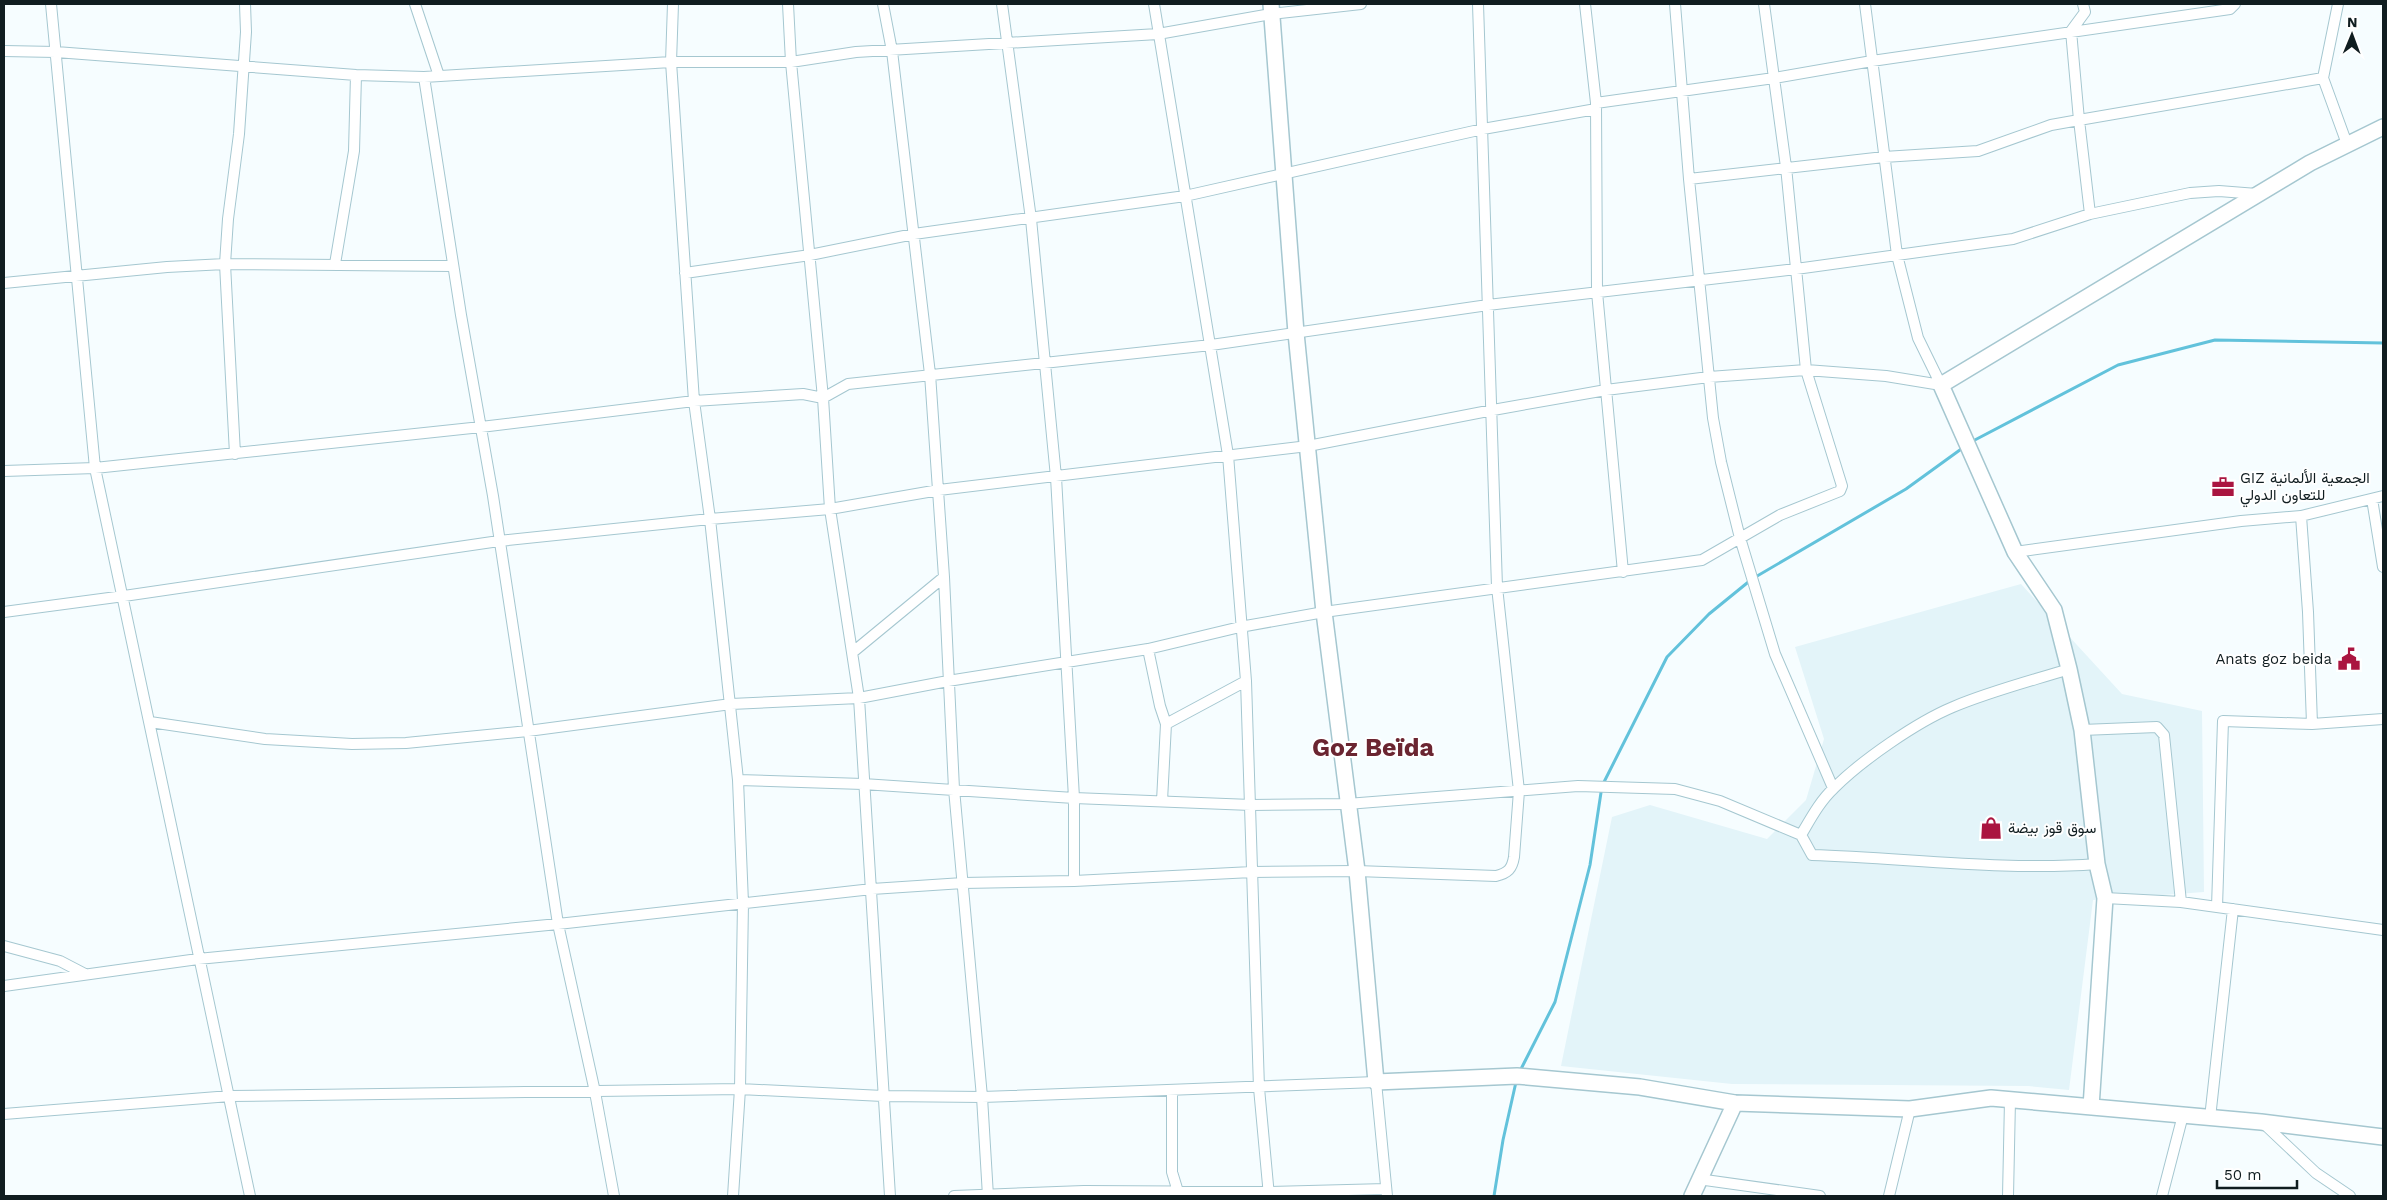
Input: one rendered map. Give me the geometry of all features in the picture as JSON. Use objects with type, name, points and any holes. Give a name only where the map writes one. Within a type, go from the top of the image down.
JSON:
[{"type":"main road","points":[[1271,9],[1296,333],[1324,612],[1357,871],[1376,1082],[1517,1076],[1659,1090],[1735,1103],[1910,1109],[1991,1098],[2262,1122],[2383,1137]]},
{"type":"main road","points":[[2091,1106],[2105,898],[2097,864],[2082,730],[2070,669],[2054,610],[2015,552],[1941,385],[2259,194],[2347,144],[2383,127]]},
{"type":"main road","points":[[1692,1196],[1735,1103]]},
{"type":"street","points":[[51,4],[95,468],[124,596],[198,959],[230,1096],[250,1196]]},
{"type":"street","points":[[235,454],[225,264],[244,66],[245,4]]},
{"type":"street","points":[[415,4],[439,76]]},
{"type":"street","points":[[673,4],[671,62],[694,401],[710,519],[738,780],[743,904],[740,1089],[734,1196]]},
{"type":"street","points":[[788,4],[791,62],[823,398],[830,509],[859,698],[890,1196]]},
{"type":"street","points":[[883,4],[892,51],[930,374],[939,490],[954,789],[982,1097],[988,1195]]},
{"type":"street","points":[[1002,4],[1031,219],[1056,477],[1074,798],[1074,881]]},
{"type":"street","points":[[1154,4],[1228,455],[1240,627],[1246,681],[1259,1088],[1270,1194]]},
{"type":"street","points":[[4,51],[56,52],[356,75],[424,77],[671,62],[791,62],[856,52],[1158,34],[1271,9],[1361,4]]},
{"type":"street","points":[[4,986],[198,959],[558,924],[872,889],[963,883],[1074,881],[1252,872],[1357,871],[1463,876],[1496,876],[1506,874],[1512,867],[1514,857],[1518,791],[1497,587],[1493,410],[1478,4]]},
{"type":"street","points":[[1586,4],[1596,106],[1597,292],[1623,572]]},
{"type":"street","points":[[1675,4],[1708,377],[1721,462],[1740,538],[1775,654],[1833,788]]},
{"type":"street","points":[[150,722],[265,739],[352,744],[406,742],[528,731],[730,704],[859,698],[948,681],[1148,649],[1240,627],[1324,612],[1702,560],[1780,515],[1840,491],[1841,481],[1806,370],[1786,167],[1764,4]]},
{"type":"street","points":[[1866,4],[1897,255],[1918,338],[1941,385]]},
{"type":"street","points":[[2083,4],[2085,12],[2070,31],[2090,214]]},
{"type":"street","points":[[685,273],[810,255],[914,234],[1185,196],[1483,128],[1683,90],[1774,78],[2070,31],[2230,9],[2235,4]]},
{"type":"street","points":[[2338,4],[2323,78],[2347,144]]},
{"type":"street","points":[[335,264],[354,151],[356,75]]},
{"type":"street","points":[[424,77],[453,266],[481,427],[558,924],[596,1092],[614,1196]]},
{"type":"street","points":[[1689,179],[1884,157],[1978,151],[2051,125],[2323,78]]},
{"type":"street","points":[[4,471],[95,468],[235,454],[694,401],[803,394],[823,398],[848,384],[1211,345],[1488,305],[1796,269],[2013,239],[2090,214],[2190,193],[2218,191],[2259,194]]},
{"type":"street","points":[[4,283],[167,267],[225,264],[453,266]]},
{"type":"street","points":[[4,612],[499,541],[710,519],[830,509],[939,490],[1308,446],[1606,390],[1708,377],[1806,370],[1886,376],[1941,385]]},
{"type":"street","points":[[2015,552],[2241,521],[2301,516],[2383,496]]},
{"type":"street","points":[[2372,499],[2383,567]]},
{"type":"street","points":[[2301,516],[2308,612],[2312,724]]},
{"type":"street","points":[[853,652],[944,577]]},
{"type":"street","points":[[1148,649],[1160,706],[1166,724],[1162,801]]},
{"type":"street","points":[[1801,835],[1833,788],[1886,747],[1953,707],[2070,669]]},
{"type":"street","points":[[1166,724],[1246,681]]},
{"type":"street","points":[[2217,907],[2224,721],[2312,724],[2383,719]]},
{"type":"street","points":[[2082,730],[2158,727],[2164,735],[2181,902]]},
{"type":"street","points":[[738,780],[864,784],[1074,798],[1251,805],[1347,804],[1578,786],[1674,789],[1720,801],[1801,835],[1812,855],[2066,866],[2097,864]]},
{"type":"street","points":[[2105,898],[2181,902],[2383,930]]},
{"type":"street","points":[[2210,1118],[2233,909]]},
{"type":"street","points":[[4,946],[60,961],[86,974]]},
{"type":"street","points":[[4,1114],[230,1096],[740,1089],[883,1096],[982,1097],[1259,1088],[1376,1082],[1387,1193],[1084,1193],[954,1196]]},
{"type":"street","points":[[1172,1090],[1172,1172],[1179,1194]]},
{"type":"street","points":[[2008,1196],[2010,1100]]},
{"type":"street","points":[[1888,1196],[1910,1109]]},
{"type":"street","points":[[2162,1196],[2183,1115]]},
{"type":"street","points":[[2262,1122],[2316,1173],[2350,1196]]},
{"type":"street","points":[[1698,1180],[1820,1196]]},
{"type":"shaded area","name":"سوق قوز بيضة","points":[[2021,584],[2122,694],[2202,711],[2204,892],[2093,900],[2069,1090],[2028,1086],[1732,1084],[1561,1066],[1612,817],[1650,805],[1767,839],[1806,800],[1824,739],[1795,647]]},
{"type":"waterway","points":[[1971,442],[2118,365],[2215,340],[2383,343]]},
{"type":"waterway","points":[[1520,1071],[1555,1002],[1590,865],[1602,786],[1667,657],[1709,614],[1752,579],[1906,489],[1964,447]]},
{"type":"waterway","points":[[1494,1196],[1503,1140],[1516,1082]]},
{"type":"place","name":"GIZ الجمعية الألمانية للتعاون الدولي","points":[[2223,487]]},
{"type":"place","name":"Anats goz beida","points":[[2349,659]]},
{"type":"place","name":"سوق قوز بيضة","points":[[1991,828]]},
{"type":"district","name":"Goz Beïda","points":[[1373,747]]}]
